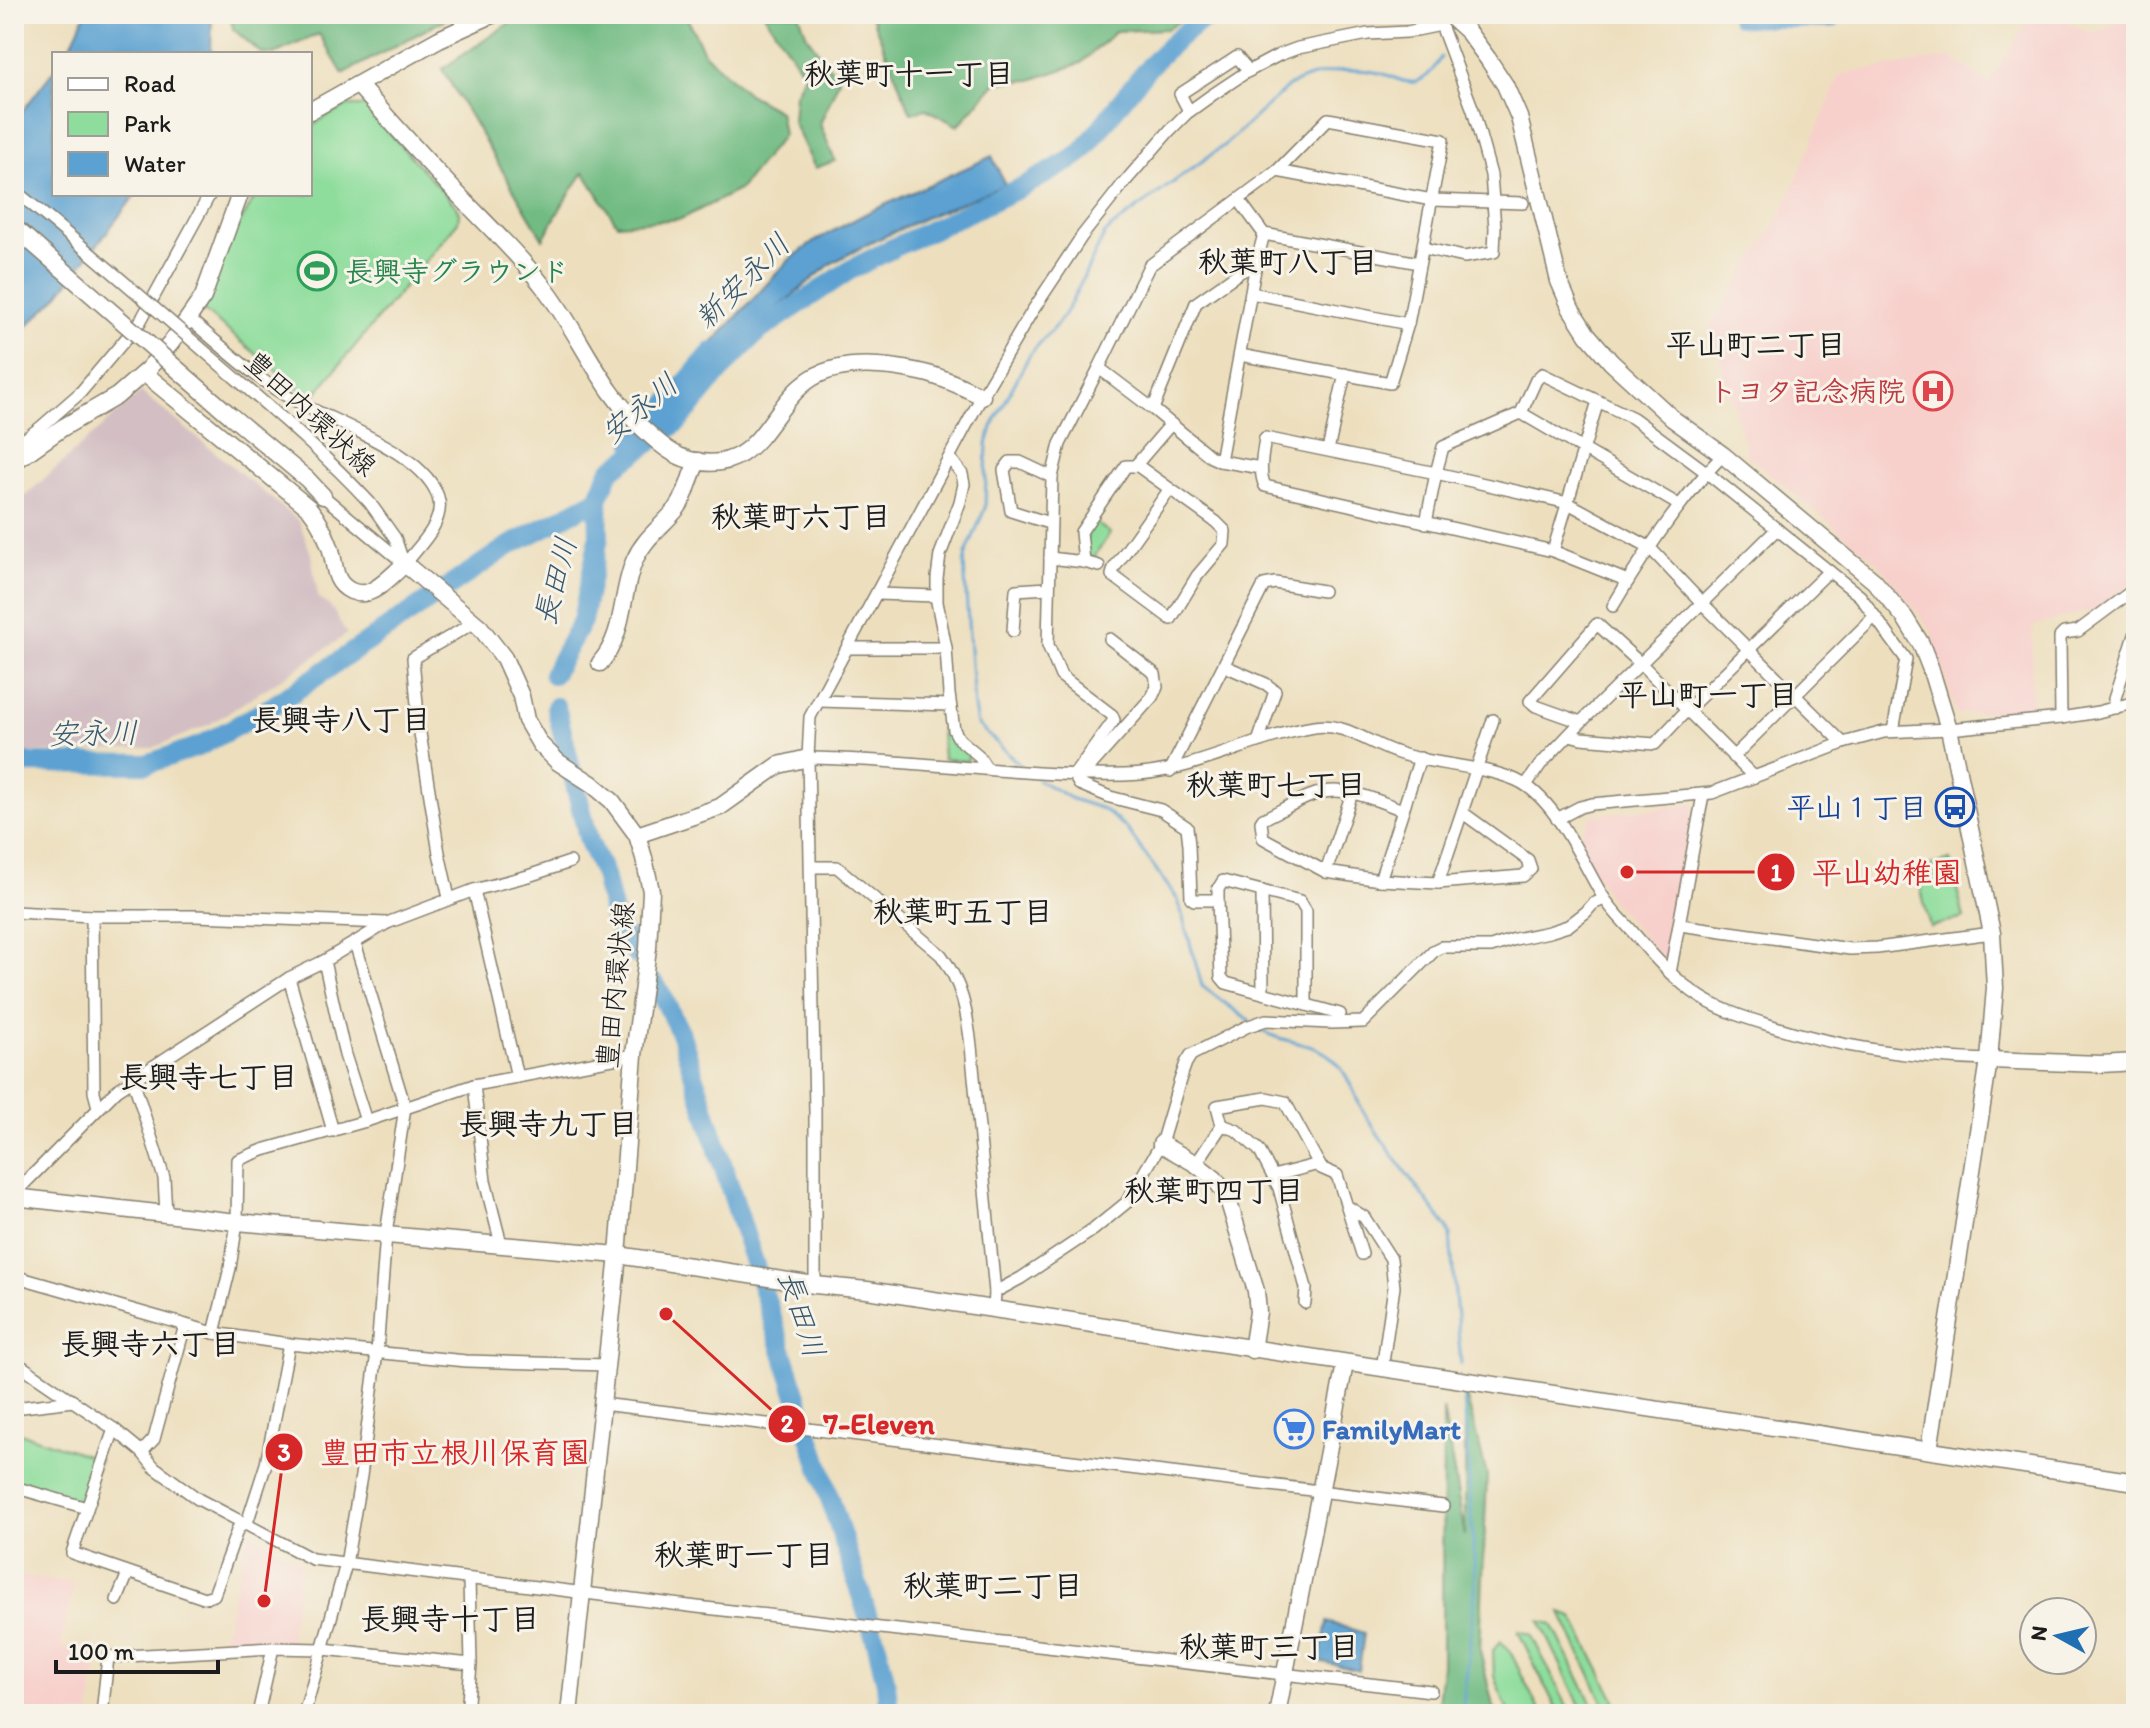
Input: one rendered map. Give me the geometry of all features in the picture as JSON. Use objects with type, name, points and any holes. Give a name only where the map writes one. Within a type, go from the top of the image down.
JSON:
[{"type":"street","points":[[312,110],[439,39],[494,14]]},
{"type":"street","points":[[815,1285],[810,717],[982,396],[1038,302],[1082,236],[1170,130],[1189,111],[1279,55],[1298,48],[1368,34],[1407,32],[1462,14]]},
{"type":"street","points":[[1444,18],[1468,32],[1505,85],[1519,117],[1559,281],[1571,309],[1587,334],[1611,362],[1673,419],[1723,455],[1860,569],[1905,618],[1921,644],[1949,729],[1992,933],[1995,988],[1989,1060],[1929,1450]]},
{"type":"street","points":[[1423,248],[1464,257],[1494,252],[1491,175],[1444,18]]},
{"type":"street","points":[[1189,111],[1180,94],[1237,57],[1249,71]]},
{"type":"street","points":[[358,85],[544,288],[606,387],[637,424],[663,447],[687,459],[717,462],[736,457],[760,440],[804,384],[831,371],[857,366],[921,372],[982,396]]},
{"type":"street","points":[[1218,900],[1191,898],[1187,827],[1161,810],[1110,797],[1079,784],[1080,775],[1114,720],[1112,715],[1061,676],[1048,645],[1049,523],[1052,477],[1060,444],[1149,266],[1277,171],[1328,119],[1443,140],[1408,324],[1390,383],[1240,355]]},
{"type":"street","points":[[1277,171],[1432,200],[1523,203]]},
{"type":"street","name":"豊田内環状線","points":[[14,190],[114,272],[342,472],[370,503],[395,538],[405,564],[469,617],[504,658],[521,696],[526,720],[540,744],[558,762],[612,801],[637,835],[651,891],[648,948],[634,1055],[618,1255],[569,1714]]},
{"type":"street","points":[[14,447],[80,393],[140,322],[209,196]]},
{"type":"street","points":[[14,462],[62,428],[117,396],[144,373],[171,343],[189,319],[207,286],[239,196]]},
{"type":"street","points":[[1239,200],[1264,234],[1419,263]]},
{"type":"street","name":"豊田内環状線","points":[[14,227],[323,496]]},
{"type":"street","points":[[1220,461],[1264,234]]},
{"type":"street","points":[[1153,409],[1196,303],[1256,264]]},
{"type":"street","points":[[1251,293],[1408,324]]},
{"type":"street","points":[[144,373],[309,508],[318,519],[330,546],[335,575],[341,585],[355,593],[371,591],[405,564],[439,517],[436,491],[424,476],[376,439],[304,407],[276,390],[189,319]]},
{"type":"street","points":[[1099,368],[1211,457],[1261,468]]},
{"type":"street","points":[[1328,450],[1345,374]]},
{"type":"street","points":[[1426,523],[1443,447],[1521,413],[1536,380],[1542,374],[1633,418],[1706,472],[1860,596],[1906,659],[1893,731]]},
{"type":"street","points":[[1553,551],[1598,401]]},
{"type":"street","points":[[1521,413],[1679,505]]},
{"type":"street","points":[[1135,466],[1171,424]]},
{"type":"street","points":[[1628,581],[1553,551],[1265,486],[1261,468],[1265,438],[1568,503],[1649,547],[1843,743]]},
{"type":"street","points":[[1613,606],[1679,505],[1723,455]]},
{"type":"street","points":[[950,458],[962,474],[964,484],[940,555],[936,596],[946,648],[954,730],[987,769]]},
{"type":"street","points":[[600,663],[614,643],[620,626],[628,577],[637,554],[652,533],[680,505],[698,461]]},
{"type":"street","points":[[1049,523],[1011,511],[1004,470],[1010,462],[1020,462],[1052,477]]},
{"type":"street","points":[[1084,562],[1081,532],[1126,466],[1135,466],[1216,522],[1225,531],[1224,544],[1197,576],[1171,619],[1112,575],[1169,490]]},
{"type":"street","points":[[323,496],[405,564]]},
{"type":"street","points":[[1526,785],[1540,765],[1581,722],[1777,529]]},
{"type":"street","points":[[1050,558],[1099,566]]},
{"type":"street","points":[[1570,735],[1655,744],[1829,571]]},
{"type":"street","points":[[1170,771],[1264,585],[1275,583],[1323,591]]},
{"type":"street","points":[[1013,631],[1016,590],[1048,588]]},
{"type":"street","points":[[2061,718],[2060,637],[2064,633],[2078,631],[2136,588]]},
{"type":"street","points":[[877,594],[936,596]]},
{"type":"street","points":[[449,898],[419,727],[413,658],[469,617]]},
{"type":"street","points":[[1733,757],[1874,617]]},
{"type":"street","points":[[1581,722],[1530,701],[1597,624],[1754,777]]},
{"type":"street","points":[[2115,708],[2115,698],[2136,632]]},
{"type":"street","points":[[1080,775],[1152,697],[1157,687],[1155,674],[1110,639]]},
{"type":"street","points":[[847,648],[946,648]]},
{"type":"street","points":[[1225,666],[1275,691],[1258,742]]},
{"type":"street","points":[[819,701],[950,705]]},
{"type":"street","points":[[1557,819],[1592,804],[1703,795],[1843,743],[1893,731],[2061,718],[2136,702]]},
{"type":"street","points":[[1438,883],[1493,720]]},
{"type":"street","points":[[637,835],[720,807],[779,765],[808,758],[857,758],[1080,775],[1128,775],[1170,771],[1258,742],[1318,726],[1331,726],[1394,752],[1478,768],[1526,785],[1557,819],[1604,899],[1656,960],[1704,999],[1731,1013],[1798,1035],[1941,1059],[2101,1064],[2136,1062]]},
{"type":"street","points":[[1380,880],[1420,758]]},
{"type":"street","points":[[1403,810],[1352,793],[1317,793],[1263,819],[1263,838],[1326,872],[1380,880],[1438,883],[1523,876],[1531,869],[1528,860],[1463,813]]},
{"type":"street","points":[[1326,872],[1352,793]]},
{"type":"street","points":[[1670,973],[1703,795]]},
{"type":"street","points":[[14,1196],[117,1090],[289,978],[387,923],[449,898],[570,862]]},
{"type":"street","points":[[811,867],[837,867],[941,955],[967,1009],[995,1292],[994,1310]]},
{"type":"street","points":[[1306,1005],[1306,911],[1300,901],[1223,881],[1218,889],[1218,900],[1221,977],[1226,983],[1306,1005],[1340,1014]]},
{"type":"street","points":[[474,890],[517,1077]]},
{"type":"street","points":[[1262,891],[1263,993]]},
{"type":"street","points":[[995,1292],[1021,1278],[1126,1203],[1161,1144],[1191,1055],[1246,1027],[1272,1020],[1363,1022],[1435,950],[1441,947],[1491,947],[1568,926],[1593,904],[1604,899]]},
{"type":"street","points":[[14,912],[387,923]]},
{"type":"street","points":[[92,916],[94,1092],[98,1107]]},
{"type":"street","points":[[1680,925],[1850,949],[1992,933]]},
{"type":"street","points":[[304,1714],[346,1564],[361,1476],[377,1352],[386,1234],[405,1107],[355,943]]},
{"type":"street","points":[[324,961],[345,1055],[366,1121]]},
{"type":"street","points":[[289,978],[333,1131]]},
{"type":"street","points":[[214,1333],[230,1268],[237,1222],[238,1160],[474,1085],[634,1055]]},
{"type":"street","points":[[133,1079],[164,1178],[166,1214]]},
{"type":"street","points":[[474,1085],[485,1181],[501,1244]]},
{"type":"street","points":[[1196,1164],[1222,1125],[1217,1106],[1266,1098],[1285,1102],[1321,1168],[1337,1175],[1362,1254]]},
{"type":"street","points":[[1222,1125],[1236,1130],[1259,1150],[1279,1188],[1306,1288],[1305,1303]]},
{"type":"street","points":[[1161,1144],[1196,1164],[1215,1179],[1227,1196],[1256,1291],[1258,1312],[1252,1350]]},
{"type":"street","points":[[1273,1176],[1319,1164]]},
{"type":"street","points":[[14,1196],[237,1222],[618,1255],[2136,1482]]},
{"type":"street","points":[[1348,1207],[1364,1217],[1391,1259],[1394,1287],[1382,1369]]},
{"type":"street","points":[[14,1276],[214,1333],[289,1344],[466,1361],[607,1365]]},
{"type":"street","points":[[142,1452],[154,1439],[185,1325]]},
{"type":"street","points":[[114,1429],[72,1553],[204,1598],[214,1595],[238,1528],[247,1523],[266,1464],[289,1344]]},
{"type":"street","points":[[14,1361],[114,1429],[142,1452],[154,1467],[198,1499],[312,1559],[1431,1691]]},
{"type":"street","points":[[1277,1714],[1345,1364]]},
{"type":"street","points":[[14,1408],[73,1401]]},
{"type":"street","points":[[602,1404],[1443,1506]]},
{"type":"street","points":[[14,1487],[87,1508]]},
{"type":"street","points":[[117,1600],[128,1573]]},
{"type":"street","points":[[467,1714],[471,1664],[469,1579]]},
{"type":"street","points":[[102,1714],[108,1657],[273,1648],[323,1649],[471,1664]]},
{"type":"street","points":[[258,1714],[273,1648]]},
{"type":"shaded area","name":"トヨタ記念病院","points":[[2032,14],[2055,14],[2091,34],[2136,14],[2136,269],[2129,277],[2136,284],[2136,580],[2095,609],[2033,626],[2031,710],[1956,714],[1930,629],[1878,563],[1748,456],[1710,326],[1783,211],[1840,74],[1951,57],[1989,83]]},
{"type":"shaded area","points":[[141,392],[299,521],[311,554],[318,597],[331,607],[347,634],[210,724],[153,748],[15,753],[20,714],[14,713],[14,506]]},
{"type":"shaded area","points":[[1694,804],[1668,955],[1663,959],[1610,899],[1576,841],[1591,816]]},
{"type":"shaded area","points":[[248,1531],[301,1563],[290,1642],[223,1640]]},
{"type":"shaded area","points":[[14,1575],[74,1583],[61,1646],[98,1651],[90,1714],[14,1714]]},
{"type":"green space","points":[[230,14],[455,14],[343,74],[319,34],[278,52],[260,52],[233,29]]},
{"type":"green space","points":[[527,14],[685,14],[705,54],[748,94],[779,111],[783,135],[739,190],[681,219],[617,224],[584,172],[543,239],[442,69]]},
{"type":"green space","points":[[764,14],[799,14],[807,36],[839,80],[820,124],[835,161],[815,168],[793,122],[795,94],[805,75]]},
{"type":"green space","points":[[867,14],[1191,14],[1167,29],[1116,31],[1081,63],[1031,80],[996,82],[958,126],[926,109],[911,113],[872,18]]},
{"type":"green space","name":"長興寺グラウンド","points":[[348,106],[365,106],[459,213],[458,222],[311,399],[199,307],[233,234],[256,196],[312,196],[312,127]]},
{"type":"green space","points":[[1093,521],[1110,533],[1093,559],[1088,556],[1086,530]]},
{"type":"green space","points":[[941,729],[949,729],[953,739],[968,753],[968,761],[943,759]]},
{"type":"green space","points":[[1950,860],[1964,918],[1930,927],[1916,869]]},
{"type":"green space","points":[[1465,1391],[1487,1475],[1480,1651],[1495,1714],[1437,1714],[1442,1665],[1443,1409],[1465,1536]]},
{"type":"green space","points":[[14,1431],[99,1459],[86,1501],[81,1503],[14,1483]]},
{"type":"green space","points":[[1561,1613],[1573,1617],[1622,1714],[1609,1714]]},
{"type":"green space","points":[[1540,1621],[1552,1624],[1597,1714],[1584,1714]]},
{"type":"green space","points":[[1518,1631],[1531,1634],[1571,1714],[1559,1714]]},
{"type":"green space","points":[[1500,1641],[1509,1649],[1541,1714],[1509,1714],[1494,1676],[1493,1651]]},
{"type":"water","points":[[85,14],[212,14],[211,52],[68,52]]},
{"type":"water","points":[[52,73],[52,196],[134,196],[57,297],[14,339],[14,122]]},
{"type":"water","points":[[992,156],[1005,185],[924,218],[832,263],[760,322],[715,370],[685,373],[789,260],[816,240]]},
{"type":"water","points":[[1327,1622],[1364,1633],[1359,1671],[1319,1661]]},
{"type":"waterway","name":"安永川","points":[[14,763],[147,764],[200,746],[273,706],[507,547],[598,499],[610,471],[678,422],[728,362],[759,331],[850,270],[1071,160],[1083,151],[1158,58],[1193,26],[1213,14]]},
{"type":"waterway","name":"安永川","points":[[1740,17],[1831,19]]},
{"type":"waterway","points":[[1020,765],[977,724],[964,564],[985,508],[987,444],[992,427],[1030,354],[1059,322],[1071,303],[1104,235],[1227,143],[1289,86],[1322,74],[1345,70],[1369,71],[1415,82],[1434,69],[1441,57]]},
{"type":"waterway","name":"新安永川","points":[[634,444],[712,352]]},
{"type":"waterway","name":"長田川","points":[[553,674],[582,621],[599,537],[598,499]]},
{"type":"waterway","name":"長田川","points":[[556,707],[589,841],[604,875],[615,923],[637,955]]},
{"type":"waterway","points":[[1038,780],[1072,799],[1103,809],[1126,828],[1178,900],[1202,986],[1249,1021]]},
{"type":"waterway","name":"長田川","points":[[655,984],[681,1035],[877,1645],[889,1714]]},
{"type":"waterway","points":[[1258,1028],[1324,1052],[1338,1064],[1376,1130],[1447,1227],[1461,1364]]},
{"type":"waterway","points":[[1462,1714],[1475,1593],[1464,1397]]},
{"type":"place","name":"長興寺グラウンド","points":[[317,271]]},
{"type":"place","name":"トヨタ記念病院","points":[[1933,391]]},
{"type":"place","name":"平山１丁目","points":[[1955,807]]},
{"type":"place","name":"平山幼稚園","points":[[1627,872]]},
{"type":"place","name":"7-Eleven","points":[[666,1314]]},
{"type":"place","name":"FamilyMart","points":[[1294,1429]]},
{"type":"place","name":"豊田市立根川保育園","points":[[264,1601]]},
{"type":"district","name":"秋葉町十一丁目","points":[[909,73]]},
{"type":"district","name":"秋葉町八丁目","points":[[1288,261]]},
{"type":"district","name":"平山町二丁目","points":[[1756,344]]},
{"type":"district","name":"秋葉町六丁目","points":[[801,516]]},
{"type":"district","name":"平山町一丁目","points":[[1708,694]]},
{"type":"district","name":"長興寺八丁目","points":[[341,719]]},
{"type":"district","name":"秋葉町七丁目","points":[[1276,784]]},
{"type":"district","name":"秋葉町五丁目","points":[[963,911]]},
{"type":"district","name":"長興寺七丁目","points":[[208,1076]]},
{"type":"district","name":"長興寺九丁目","points":[[548,1123]]},
{"type":"district","name":"秋葉町四丁目","points":[[1214,1190]]},
{"type":"district","name":"長興寺六丁目","points":[[150,1343]]},
{"type":"district","name":"秋葉町一丁目","points":[[744,1554]]},
{"type":"district","name":"秋葉町二丁目","points":[[993,1585]]},
{"type":"district","name":"長興寺十丁目","points":[[450,1618]]},
{"type":"district","name":"秋葉町三丁目","points":[[1269,1646]]}]
